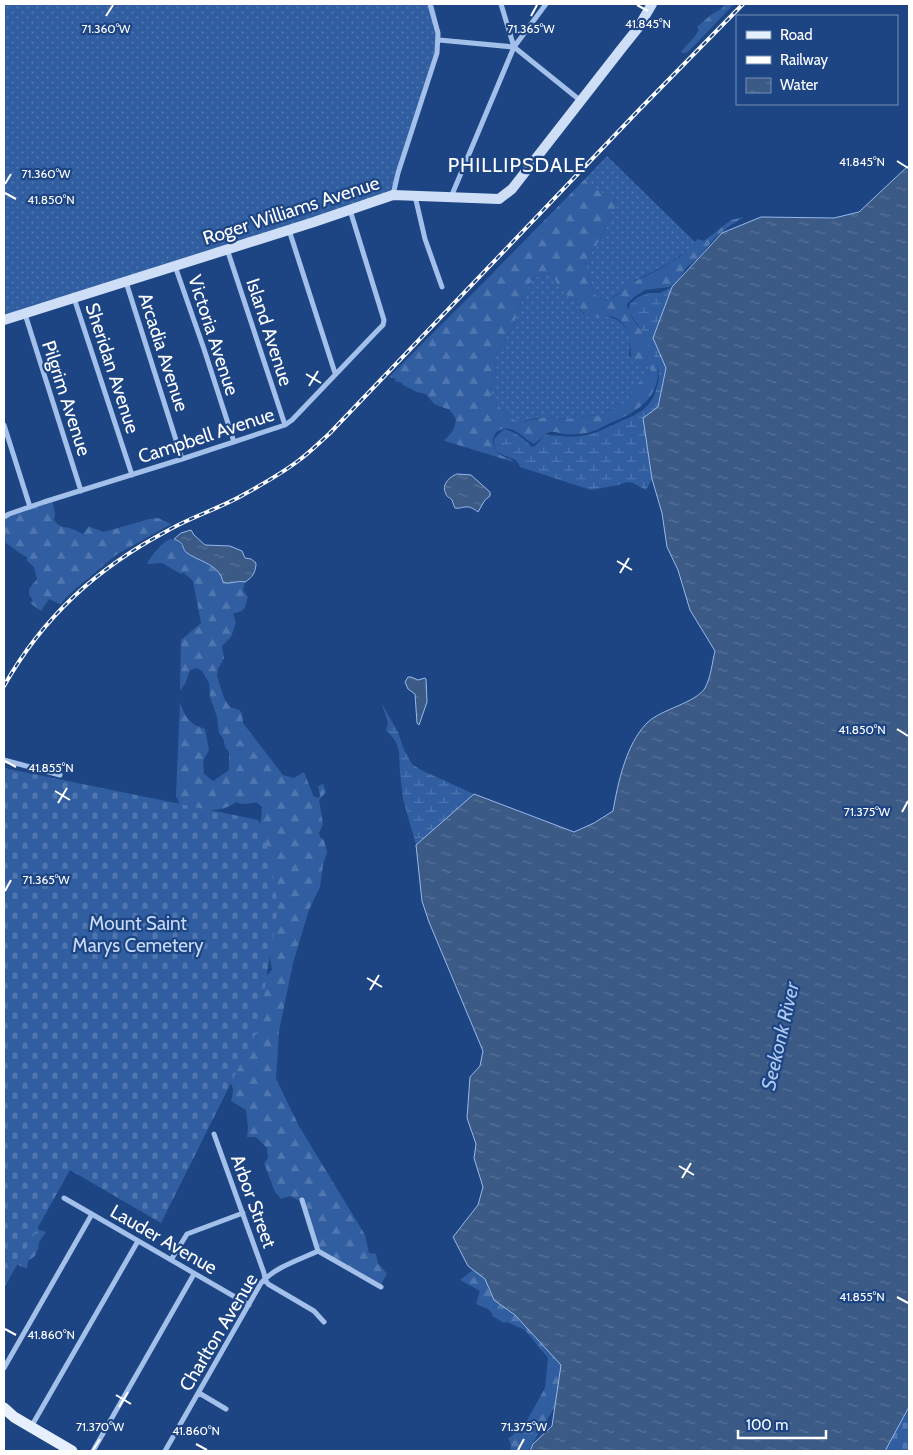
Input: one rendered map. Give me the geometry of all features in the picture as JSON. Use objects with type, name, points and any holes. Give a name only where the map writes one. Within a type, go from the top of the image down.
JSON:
[{"type":"main road","name":"Roger Williams Avenue","points":[[4,320],[289,230],[393,195],[495,200],[503,198],[633,34],[652,4]]},
{"type":"main road","points":[[4,1408],[9,1416],[72,1451]]},
{"type":"street","points":[[393,195],[398,173],[437,53],[439,40],[437,25],[430,4]]},
{"type":"street","points":[[501,4],[514,47]]},
{"type":"street","points":[[451,197],[514,47],[546,4]]},
{"type":"street","points":[[439,40],[514,47],[581,101]]},
{"type":"street","points":[[414,196],[425,239],[442,287]]},
{"type":"street","name":"Campbell Avenue","points":[[4,517],[285,425],[292,420],[377,331],[384,320],[350,210]]},
{"type":"street","points":[[289,230],[335,373]]},
{"type":"street","name":"Island Avenue","points":[[227,249],[285,425]]},
{"type":"street","name":"Victoria Avenue","points":[[175,266],[234,442]]},
{"type":"street","name":"Arcadia Avenue","points":[[126,282],[182,459]]},
{"type":"street","name":"Sheridan Avenue","points":[[74,298],[132,475]]},
{"type":"street","name":"Pilgrim Avenue","points":[[25,314],[81,491]]},
{"type":"street","points":[[4,425],[5,437],[30,507]]},
{"type":"street","points":[[4,760],[60,775]]},
{"type":"street","name":"Arbor Street","points":[[214,1134],[265,1279]]},
{"type":"street","name":"Lauder Avenue","points":[[64,1198],[249,1305]]},
{"type":"street","points":[[302,1200],[318,1251],[381,1287]]},
{"type":"street","points":[[171,1260],[186,1234],[242,1213]]},
{"type":"street","points":[[4,1368],[92,1214]]},
{"type":"street","points":[[31,1427],[138,1241]]},
{"type":"street","name":"Charlton Avenue","points":[[165,1451],[265,1279],[277,1270],[318,1251]]},
{"type":"street","points":[[93,1451],[194,1274]]},
{"type":"street","points":[[265,1279],[268,1284],[314,1311],[324,1322]]},
{"type":"street","points":[[199,1393],[226,1409]]},
{"type":"green space","points":[[4,4],[434,4],[441,39],[394,193],[4,317]]},
{"type":"green space","points":[[726,4],[734,4],[689,51],[682,53],[699,30],[697,27]]},
{"type":"green space","points":[[607,156],[695,242],[688,250],[670,263],[636,280],[609,300],[603,301],[593,291],[585,263],[603,235],[616,199],[596,189],[585,179]]},
{"type":"green space","points":[[585,179],[600,191],[617,199],[617,205],[610,213],[603,235],[585,263],[593,291],[603,301],[609,300],[629,284],[680,257],[698,239],[704,241],[731,220],[744,217],[714,239],[698,258],[686,268],[674,285],[645,290],[627,304],[636,324],[650,343],[658,370],[654,391],[647,400],[628,415],[587,433],[564,434],[549,432],[534,444],[514,430],[505,429],[495,433],[493,442],[497,452],[513,462],[445,441],[453,431],[456,422],[450,410],[434,404],[426,394],[417,392],[395,381],[396,379],[389,377]],"holes":[[[551,273],[564,293],[587,316],[608,316],[621,321],[629,335],[633,364],[646,364],[651,370],[648,376],[638,383],[626,403],[599,415],[566,419],[545,417],[523,422],[514,420],[494,401],[492,396],[492,387],[496,375],[494,359],[514,324],[519,307],[530,283],[540,275]]]},
{"type":"green space","points":[[551,273],[583,314],[606,316],[619,321],[628,332],[630,340],[629,356],[646,364],[651,370],[648,376],[638,384],[626,403],[599,415],[566,419],[545,417],[523,422],[514,420],[494,401],[492,387],[496,375],[494,359],[514,324],[519,307],[530,283],[540,275]]},
{"type":"green space","points":[[672,287],[653,338],[666,368],[658,408],[643,418],[652,479],[646,490],[633,483],[626,482],[591,490],[520,467],[514,459],[497,451],[494,446],[494,439],[504,429],[520,436],[532,447],[545,435],[576,437],[595,433],[633,416],[646,407],[656,389],[659,373],[646,338],[628,311],[630,304],[638,297],[649,293],[660,293]]},
{"type":"green space","points":[[52,500],[56,523],[83,534],[89,526],[104,532],[149,519],[158,518],[171,524],[116,555],[60,604],[49,599],[41,611],[30,603],[33,600],[29,595],[29,589],[37,579],[34,567],[27,561],[27,557],[4,542],[4,520],[8,515]]},
{"type":"green space","points":[[170,539],[179,542],[185,551],[218,570],[227,583],[245,582],[243,590],[248,597],[244,609],[233,614],[236,623],[231,637],[222,646],[224,658],[218,669],[217,676],[224,698],[230,707],[242,713],[243,723],[283,775],[294,778],[304,772],[313,796],[318,798],[320,796],[318,786],[323,784],[326,792],[319,800],[323,824],[319,833],[320,837],[324,840],[327,852],[320,887],[309,910],[293,963],[279,1031],[276,1079],[299,1126],[365,1235],[369,1253],[376,1254],[378,1263],[387,1274],[381,1284],[319,1250],[302,1202],[290,1196],[281,1199],[275,1192],[264,1163],[268,1158],[267,1148],[256,1137],[247,1137],[246,1110],[231,1101],[232,1086],[224,1075],[266,976],[272,970],[269,952],[277,901],[257,829],[261,820],[262,807],[256,802],[241,804],[236,802],[217,810],[195,809],[181,807],[176,796],[180,702],[189,720],[205,729],[209,750],[203,761],[204,774],[213,781],[229,770],[229,752],[219,733],[217,717],[210,697],[209,683],[202,671],[197,668],[190,670],[185,684],[180,691],[181,640],[201,623],[193,581],[184,573],[181,574],[162,563],[147,564],[157,550]]},
{"type":"green space","points":[[382,704],[398,732],[404,750],[412,764],[474,794],[416,845],[403,799],[399,752],[396,742],[386,731],[388,723]]},
{"type":"green space","name":"Mount Saint Marys Cemetery","points":[[4,768],[258,820],[269,850],[278,907],[258,1029],[161,1223],[70,1170],[4,1288]]},
{"type":"green space","points":[[37,1226],[39,1230],[46,1232],[39,1242],[35,1256],[28,1261],[27,1269],[13,1265]]},
{"type":"green space","points":[[476,1265],[562,1349],[558,1361],[565,1364],[557,1401],[528,1451],[510,1451],[511,1445],[508,1438],[525,1424],[545,1388],[548,1358],[525,1330],[507,1322],[504,1323],[492,1316],[488,1309],[476,1304],[480,1291],[460,1280],[473,1270]]},
{"type":"green space","points":[[909,1407],[909,1451],[885,1451],[908,1410]]},
{"type":"water","name":"Seekonk River","points":[[909,165],[909,1407],[885,1451],[530,1451],[533,1444],[552,1426],[561,1365],[515,1315],[494,1300],[485,1279],[468,1266],[453,1237],[478,1205],[483,1187],[474,1158],[476,1144],[467,1118],[470,1077],[480,1066],[483,1051],[422,901],[416,845],[474,794],[574,832],[594,823],[613,811],[617,788],[628,753],[647,723],[653,718],[694,698],[705,688],[715,651],[690,610],[678,570],[667,547],[662,513],[652,479],[643,418],[658,407],[666,368],[653,338],[672,287],[722,233],[761,217],[834,218],[859,212]]},
{"type":"water","points":[[457,474],[471,475],[490,492],[490,496],[485,500],[478,512],[469,507],[455,508],[452,500],[447,496],[444,488],[445,485],[451,477]]},
{"type":"water","points":[[191,530],[205,545],[230,546],[242,551],[245,558],[251,559],[256,563],[252,577],[245,582],[223,582],[218,571],[187,553],[181,543],[174,539],[181,533]]},
{"type":"water","points":[[408,677],[418,680],[426,679],[427,702],[419,725],[417,723],[415,694],[408,689],[405,682]]},
{"type":"railway","points":[[4,686],[19,661],[54,616],[95,578],[141,545],[185,521],[234,500],[278,475],[302,458],[329,434],[743,4]]},
{"type":"district","name":"PHILLIPSDALE","points":[[517,165]]}]
